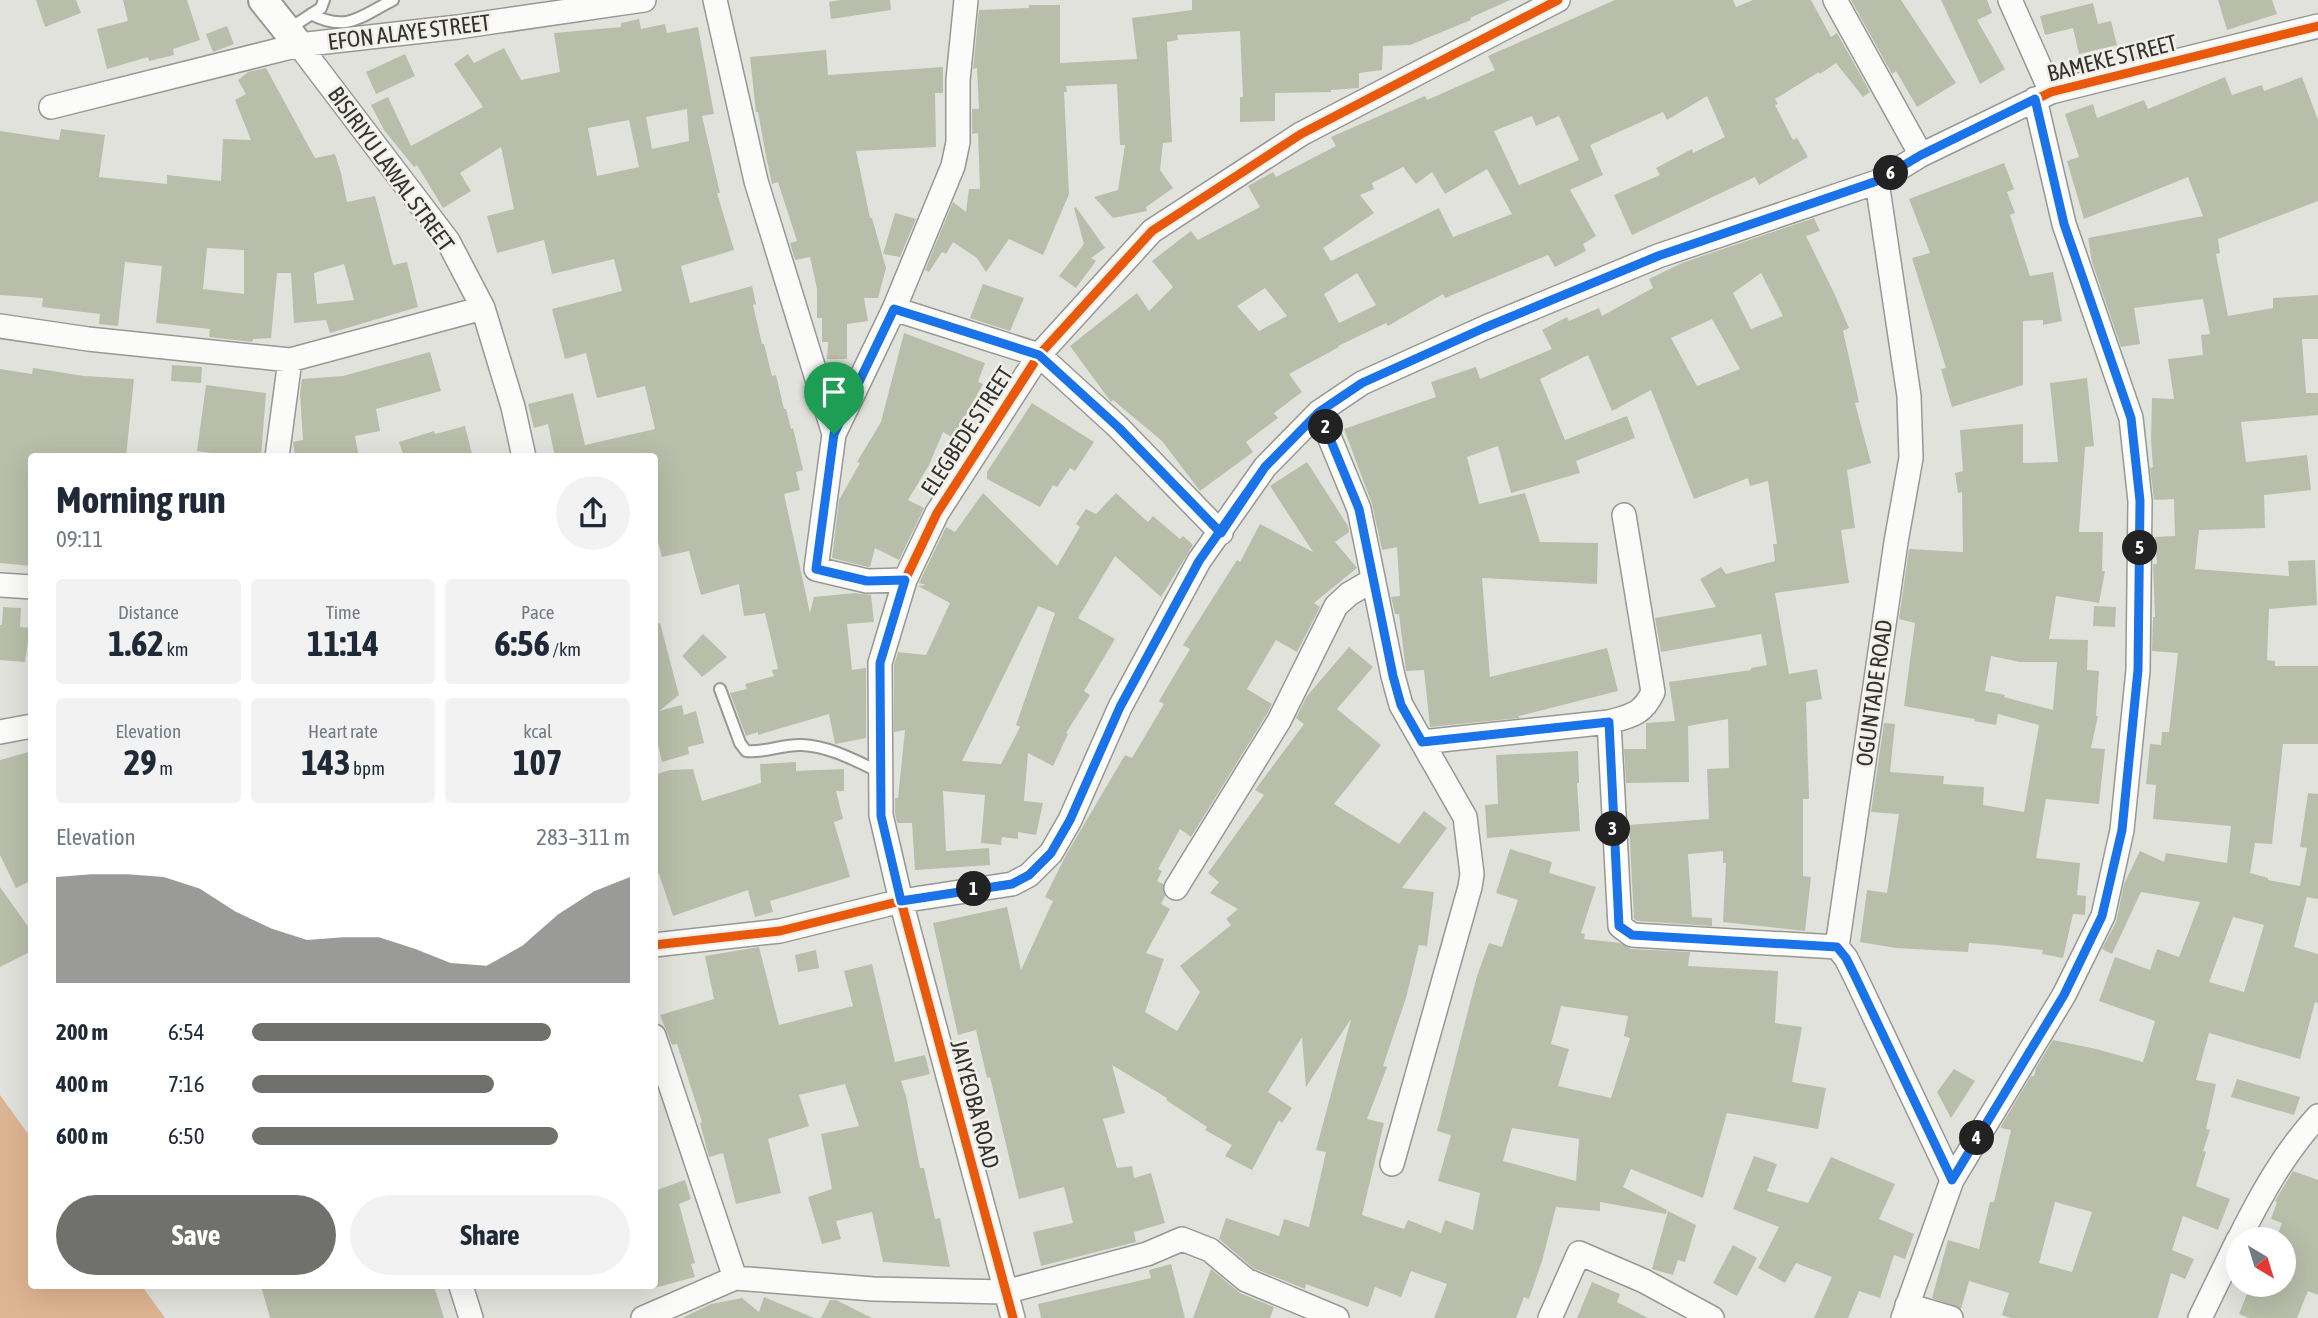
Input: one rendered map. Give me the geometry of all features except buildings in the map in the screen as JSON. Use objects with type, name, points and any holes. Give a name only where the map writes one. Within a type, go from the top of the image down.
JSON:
[{"type":"street","points":[[263,0],[293,37]]},
{"type":"street","name":"EFON ALAYE STREET","points":[[51,107],[293,37],[458,27],[639,0]]},
{"type":"street","points":[[715,0],[757,181],[834,434]]},
{"type":"street","points":[[905,580],[867,581],[816,569],[834,434],[894,309],[953,166],[958,142],[958,80],[966,0]]},
{"type":"street","name":"ELEGBEDE STREET","points":[[901,901],[881,816],[880,663],[905,580],[937,513],[1039,355],[1152,231],[1301,134],[1558,0]]},
{"type":"street","points":[[1835,0],[1921,155]]},
{"type":"street","points":[[1951,1318],[1905,1311],[1952,1180],[2064,995],[2102,916],[2122,830],[2138,670],[2140,501],[2131,418],[2064,224],[2043,95],[2010,0]]},
{"type":"street","name":"BAMEKE STREET","points":[[658,945],[780,931],[901,901],[1012,884],[1029,875],[1051,853],[1070,820],[1120,707],[1199,561],[1265,467],[1319,412],[1362,383],[1484,328],[1658,256],[1877,181],[1921,155],[2043,95],[2318,26]]},
{"type":"street","name":"BISIRIYU LAWAL STREET","points":[[293,37],[448,241],[483,308],[502,368],[523,453]]},
{"type":"street","name":"OGUNTADE ROAD","points":[[1837,947],[1894,556],[1911,458],[1909,396],[1877,181]]},
{"type":"street","points":[[0,326],[88,339],[290,360],[483,308]]},
{"type":"street","points":[[894,309],[1039,355],[1118,427],[1221,533]]},
{"type":"street","points":[[278,453],[290,360]]},
{"type":"street","points":[[1319,412],[1359,509],[1401,705],[1465,817],[1472,874],[1392,1164]]},
{"type":"street","points":[[1422,742],[1609,722],[1631,716],[1646,707],[1653,692],[1624,515]]},
{"type":"street","points":[[1176,888],[1279,721],[1336,606],[1349,594],[1373,580]]},
{"type":"street","points":[[0,584],[28,587]]},
{"type":"street","points":[[1609,722],[1619,926],[1632,935],[1837,947],[1855,976],[1952,1180]]},
{"type":"street","points":[[0,732],[28,727]]},
{"type":"street","name":"JAIYEOBA ROAD","points":[[901,901],[1013,1318]]},
{"type":"street","points":[[658,1048],[735,1278]]},
{"type":"street","points":[[2244,1227],[2265,1187],[2318,1116]]},
{"type":"street","points":[[643,1318],[735,1278],[873,1289],[1005,1293],[1147,1254],[1182,1239],[1210,1250],[1246,1280],[1337,1318]]},
{"type":"street","points":[[1550,1318],[1579,1253],[1644,1280],[1712,1318]]},
{"type":"street","points":[[2200,1318],[2226,1264]]},
{"type":"street","points":[[462,1289],[471,1318]]},
{"type":"lane","points":[[293,37],[311,14],[321,8],[324,0]]},
{"type":"lane","points":[[311,14],[321,20],[341,24],[393,0]]},
{"type":"lane","points":[[720,689],[740,743],[746,751],[802,745],[848,757],[880,772]]},
{"type":"shaded area","points":[[0,1095],[28,1134],[28,1289],[144,1289],[165,1318],[0,1318]]},
{"type":"cycle path","points":[[1013,1318],[901,901],[881,815],[880,663],[905,580],[937,513],[1039,355],[1152,231],[1301,134],[1558,0]]},
{"type":"cycle path","points":[[658,945],[780,931],[901,901],[1012,884],[1029,875],[1051,853],[1070,820],[1120,707],[1199,561],[1265,467],[1319,412],[1362,383],[1484,328],[1658,256],[1877,182],[1921,155],[2051,92],[2318,26]]},
{"type":"route","points":[[834,434],[816,569],[867,581],[905,580],[880,663],[881,816],[901,901],[1012,884],[1029,875],[1051,853],[1070,820],[1120,707],[1199,561],[1221,533],[1265,467],[1319,412],[1359,509],[1393,676],[1401,705],[1422,742],[1609,722],[1619,926],[1632,935],[1837,947],[1855,976],[1952,1180],[2064,995],[2102,916],[2122,830],[2138,670],[2140,501],[2131,418],[2064,224],[2035,99],[1921,155],[1877,181],[1658,256],[1484,328],[1362,383],[1319,412],[1265,467],[1221,533],[1118,427],[1039,355],[894,309],[834,434]]}]
